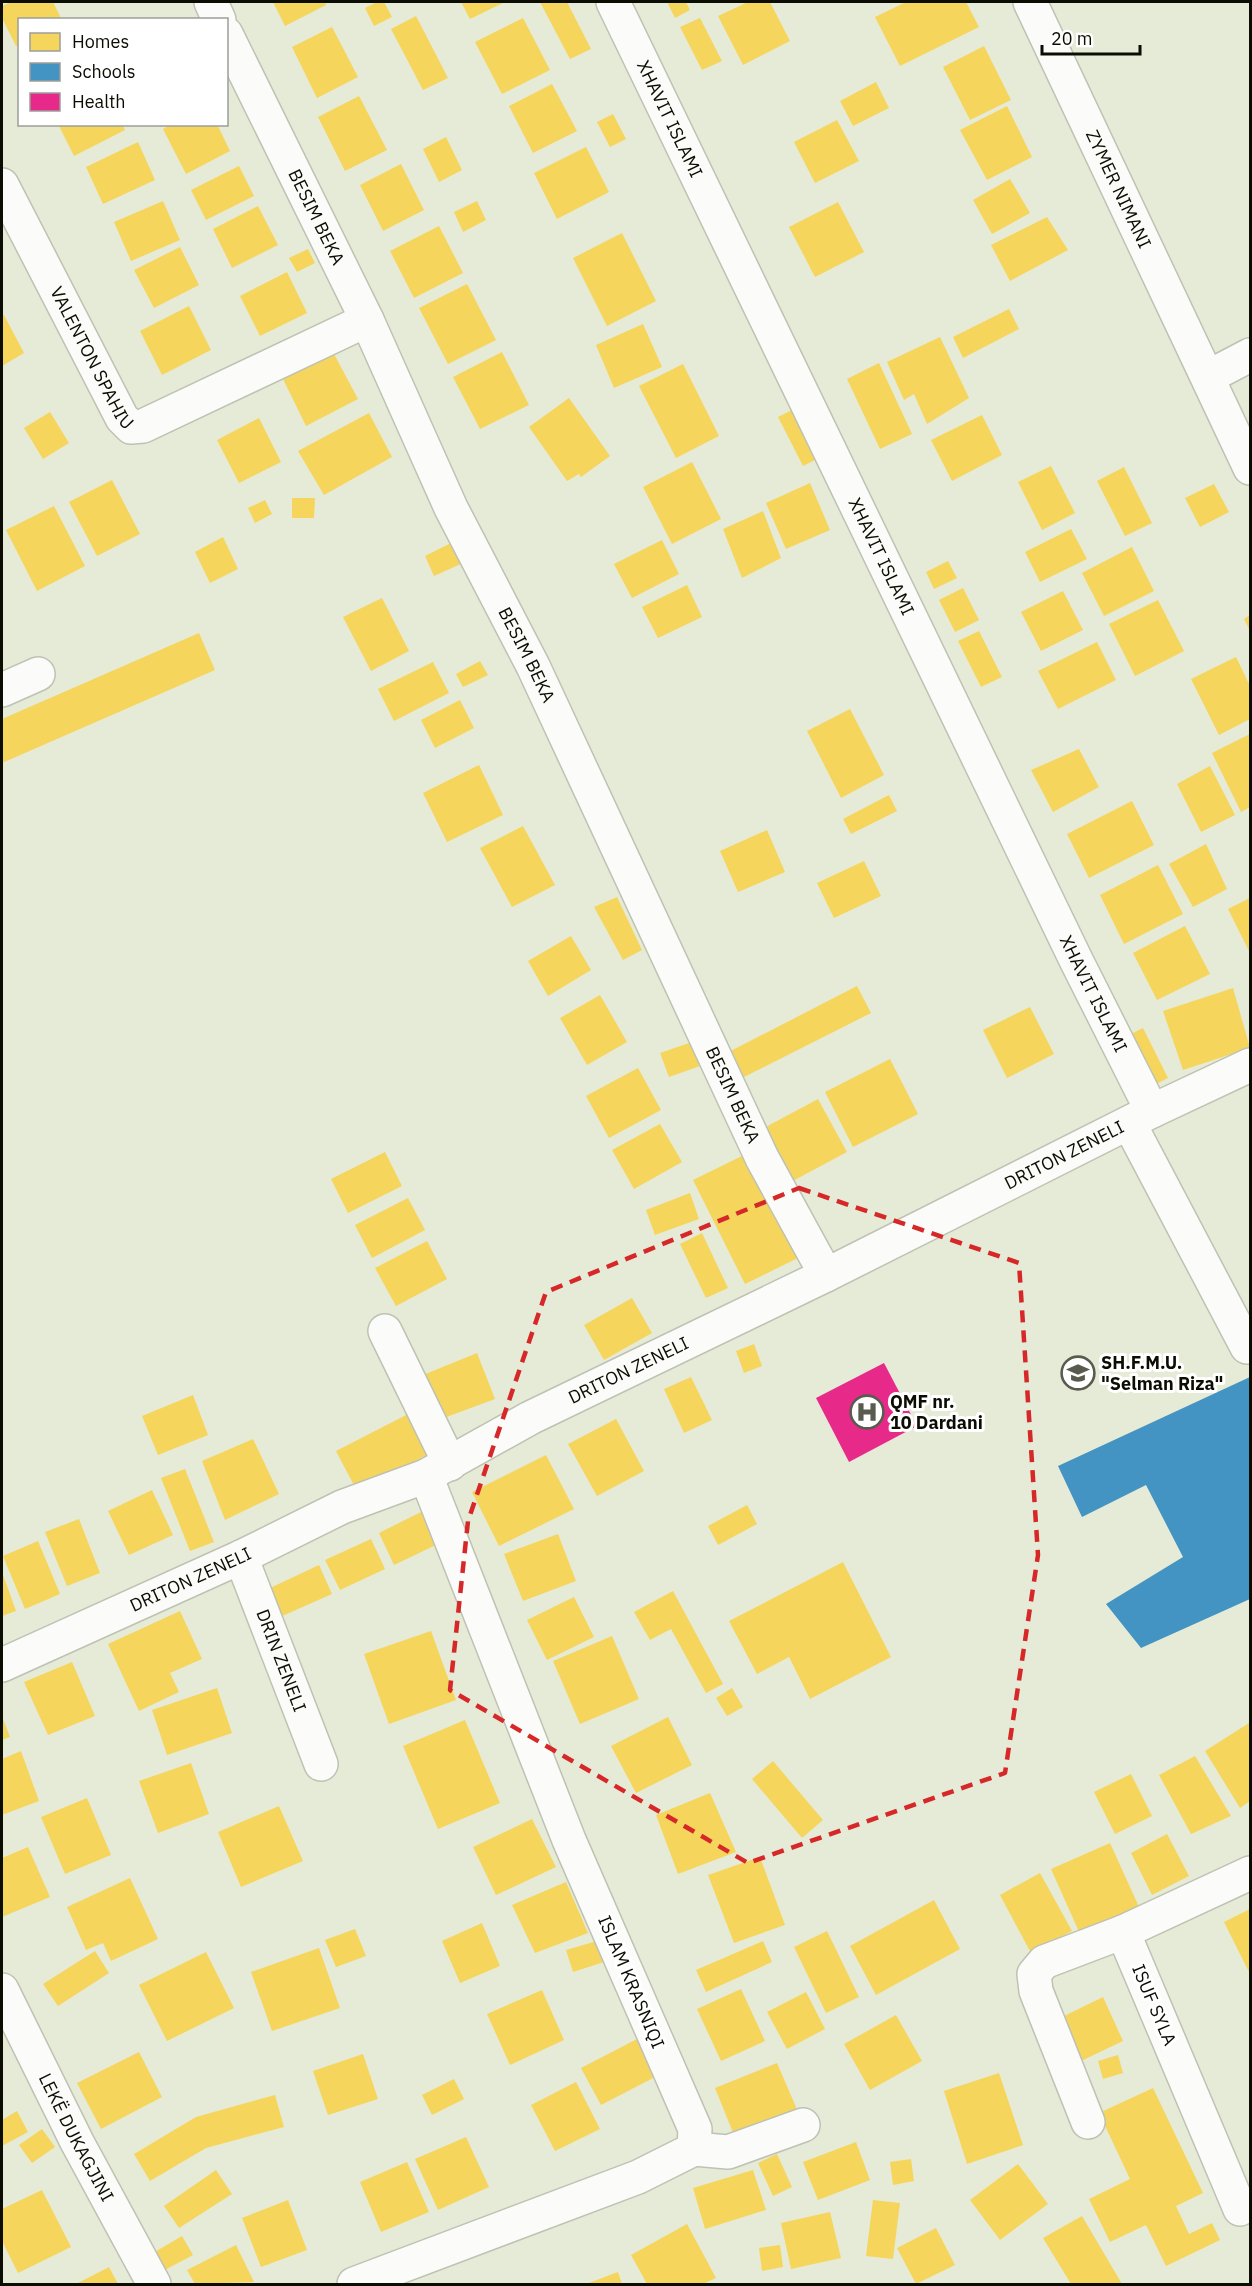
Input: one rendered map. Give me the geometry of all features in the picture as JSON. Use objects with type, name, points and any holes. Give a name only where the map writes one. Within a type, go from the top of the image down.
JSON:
[{"type":"street","points":[[211,2],[218,18]]},
{"type":"street","name":"XHAVIT ISLAMI","points":[[613,2],[1076,960],[1140,1117],[1247,1347]]},
{"type":"street","name":"ZYMER NIMANI","points":[[1030,2],[1251,468]]},
{"type":"street","name":"BESIM BEKA","points":[[228,38],[367,320],[451,508],[533,666],[762,1158],[826,1275]]},
{"type":"street","name":"VALENTON SPAHIU","points":[[2,185],[122,418],[131,427],[143,426],[367,320]]},
{"type":"street","points":[[1208,378],[1251,355]]},
{"type":"street","points":[[2,690],[38,674]]},
{"type":"street","name":"DRITON ZENELI","points":[[2,1665],[241,1557],[342,1508],[438,1470],[530,1418],[826,1275],[1140,1117],[1251,1065]]},
{"type":"street","points":[[385,1331],[438,1470]]},
{"type":"street","name":"ISLAM KRASNIQI","points":[[438,1470],[569,1840],[695,2129],[694,2149]]},
{"type":"street","name":"DRIN ZENELI","points":[[241,1557],[321,1764]]},
{"type":"street","points":[[1088,2122],[1036,1991],[1034,1974],[1044,1962],[1123,1932],[1251,1873]]},
{"type":"street","name":"ISUF SYLA","points":[[1123,1932],[1240,2209]]},
{"type":"street","name":"LEKË DUKAGJINI","points":[[2,1990],[77,2142],[154,2284]]},
{"type":"street","points":[[354,2284],[638,2177],[694,2149],[728,2152],[803,2125]]},
{"type":"highlighted area","points":[[799,1188],[1019,1263],[1038,1555],[1005,1773],[748,1863],[450,1690],[468,1521],[546,1292]]},
{"type":"building: Homes","points":[[11,2],[53,2],[61,18],[18,18],[18,46],[16,46],[2,18],[2,6]]},
{"type":"building: Homes","points":[[273,2],[325,2],[326,5],[285,26]]},
{"type":"building: Homes","points":[[377,2],[384,2],[392,17],[374,26],[365,8]]},
{"type":"building: Homes","points":[[461,2],[505,2],[470,19]]},
{"type":"building: Homes","points":[[540,2],[567,2],[591,49],[570,59]]},
{"type":"building: Homes","points":[[667,2],[686,2],[690,10],[675,18]]},
{"type":"building: Homes","points":[[748,2],[770,2],[790,41],[743,65],[718,16]]},
{"type":"building: Homes","points":[[906,2],[966,2],[979,27],[900,66],[875,17]]},
{"type":"building: Homes","points":[[416,16],[448,78],[423,90],[391,29]]},
{"type":"building: Homes","points":[[523,18],[550,70],[502,94],[475,42]]},
{"type":"building: Homes","points":[[700,18],[722,61],[702,70],[680,27]]},
{"type":"building: Homes","points":[[332,27],[358,77],[317,98],[292,47]]},
{"type":"building: Homes","points":[[984,46],[1011,100],[970,120],[943,67]]},
{"type":"building: Homes","points":[[876,82],[889,108],[853,126],[840,101]]},
{"type":"building: Homes","points":[[552,84],[577,131],[533,153],[509,106]]},
{"type":"building: Homes","points":[[359,96],[387,150],[345,171],[318,117]]},
{"type":"building: Homes","points":[[1007,106],[1032,157],[987,180],[960,130]]},
{"type":"building: Homes","points":[[613,114],[626,139],[610,147],[597,122]]},
{"type":"building: Homes","points":[[837,120],[859,161],[815,183],[794,142]]},
{"type":"building: Homes","points":[[59,126],[123,126],[125,130],[74,156]]},
{"type":"building: Homes","points":[[168,126],[218,126],[230,151],[186,174],[163,129]]},
{"type":"building: Homes","points":[[446,137],[462,170],[439,182],[423,149]]},
{"type":"building: Homes","points":[[138,142],[155,180],[103,204],[86,167]]},
{"type":"building: Homes","points":[[586,147],[609,192],[557,219],[534,173]]},
{"type":"building: Homes","points":[[401,164],[424,210],[383,231],[360,185]]},
{"type":"building: Homes","points":[[239,166],[254,196],[206,220],[191,190]]},
{"type":"building: Homes","points":[[1010,179],[1030,213],[992,234],[973,200]]},
{"type":"building: Homes","points":[[163,201],[180,240],[131,261],[114,222]]},
{"type":"building: Homes","points":[[477,201],[486,220],[463,232],[454,212]]},
{"type":"building: Homes","points":[[838,202],[864,252],[815,277],[789,227]]},
{"type":"building: Homes","points":[[258,206],[278,245],[232,268],[213,229]]},
{"type":"building: Homes","points":[[1047,217],[1068,250],[1010,281],[991,245]]},
{"type":"building: Homes","points":[[439,226],[463,273],[414,298],[390,251]]},
{"type":"building: Homes","points":[[622,233],[656,301],[607,326],[573,258]]},
{"type":"building: Homes","points":[[180,247],[199,285],[154,308],[134,270]]},
{"type":"building: Homes","points":[[308,249],[315,263],[297,272],[289,258]]},
{"type":"building: Homes","points":[[287,272],[307,313],[260,336],[240,296]]},
{"type":"building: Homes","points":[[467,284],[496,340],[448,364],[419,308]]},
{"type":"building: Homes","points":[[189,306],[211,350],[162,375],[140,331]]},
{"type":"building: Homes","points":[[1009,309],[1019,329],[963,358],[953,337]]},
{"type":"building: Homes","points":[[4,315],[24,353],[2,366],[2,316]]},
{"type":"building: Homes","points":[[643,324],[662,367],[614,388],[596,345]]},
{"type":"building: Homes","points":[[940,337],[969,398],[927,424],[914,394],[904,400],[887,362]]},
{"type":"building: Homes","points":[[502,352],[529,405],[480,429],[453,377]]},
{"type":"building: Homes","points":[[334,354],[358,399],[306,426],[283,379]]},
{"type":"building: Homes","points":[[879,363],[912,434],[880,449],[847,379]]},
{"type":"building: Homes","points":[[683,364],[719,436],[676,458],[639,386]]},
{"type":"building: Homes","points":[[569,398],[610,456],[581,477],[579,474],[567,481],[529,427]]},
{"type":"building: Homes","points":[[796,408],[821,457],[803,466],[778,417]]},
{"type":"building: Homes","points":[[50,412],[69,443],[43,459],[24,428]]},
{"type":"building: Homes","points":[[369,413],[392,457],[324,495],[298,451]]},
{"type":"building: Homes","points":[[982,415],[1002,455],[952,481],[931,440]]},
{"type":"building: Homes","points":[[259,418],[281,462],[239,483],[217,440]]},
{"type":"building: Homes","points":[[692,462],[721,519],[672,544],[643,487]]},
{"type":"building: Homes","points":[[1051,466],[1075,513],[1042,530],[1018,482]]},
{"type":"building: Homes","points":[[1124,467],[1152,523],[1125,536],[1097,481]]},
{"type":"building: Homes","points":[[112,480],[140,534],[97,556],[69,502]]},
{"type":"building: Homes","points":[[810,483],[830,530],[786,549],[766,503]]},
{"type":"building: Homes","points":[[1214,484],[1229,512],[1200,527],[1185,498]]},
{"type":"building: Homes","points":[[292,498],[315,498],[314,518],[292,518]]},
{"type":"building: Homes","points":[[265,500],[272,514],[255,523],[248,508]]},
{"type":"building: Homes","points":[[54,506],[85,566],[37,591],[6,530]]},
{"type":"building: Homes","points":[[763,511],[781,558],[742,578],[723,529]]},
{"type":"building: Homes","points":[[1071,529],[1087,559],[1040,582],[1025,552]]},
{"type":"building: Homes","points":[[223,537],[238,569],[210,583],[195,552]]},
{"type":"building: Homes","points":[[662,540],[679,574],[632,598],[614,564]]},
{"type":"building: Homes","points":[[453,542],[463,563],[434,576],[425,556]]},
{"type":"building: Homes","points":[[1132,547],[1154,591],[1104,616],[1082,573]]},
{"type":"building: Homes","points":[[948,561],[957,578],[934,589],[926,572]]},
{"type":"building: Homes","points":[[687,585],[702,617],[658,638],[642,607]]},
{"type":"building: Homes","points":[[963,588],[979,620],[955,632],[939,600]]},
{"type":"building: Homes","points":[[1063,591],[1083,630],[1041,651],[1021,612]]},
{"type":"building: Homes","points":[[382,598],[409,651],[371,671],[343,617]]},
{"type":"building: Homes","points":[[1158,600],[1184,651],[1135,676],[1109,624]]},
{"type":"building: Homes","points":[[1250,615],[1250,631],[1244,619]]},
{"type":"building: Homes","points":[[979,631],[1002,677],[981,687],[958,641]]},
{"type":"building: Homes","points":[[199,633],[215,670],[2,763],[2,719]]},
{"type":"building: Homes","points":[[1097,642],[1116,680],[1058,709],[1038,671]]},
{"type":"building: Homes","points":[[1236,657],[1250,686],[1250,719],[1219,735],[1191,679]]},
{"type":"building: Homes","points":[[480,661],[488,675],[463,687],[456,674]]},
{"type":"building: Homes","points":[[433,662],[449,693],[394,721],[378,689]]},
{"type":"building: Homes","points":[[460,700],[474,728],[435,748],[421,720]]},
{"type":"building: Homes","points":[[850,709],[884,775],[841,798],[807,731]]},
{"type":"building: Homes","points":[[1250,734],[1250,807],[1241,812],[1212,753]]},
{"type":"building: Homes","points":[[1079,749],[1099,787],[1053,812],[1031,770]]},
{"type":"building: Homes","points":[[479,765],[503,815],[447,842],[423,793]]},
{"type":"building: Homes","points":[[1210,766],[1235,815],[1201,832],[1177,784]]},
{"type":"building: Homes","points":[[889,795],[897,811],[851,834],[843,819]]},
{"type":"building: Homes","points":[[1132,801],[1154,845],[1089,878],[1067,834]]},
{"type":"building: Homes","points":[[523,826],[555,885],[512,907],[480,848]]},
{"type":"building: Homes","points":[[767,830],[785,872],[738,892],[720,851]]},
{"type":"building: Homes","points":[[1206,844],[1227,889],[1193,907],[1169,864]]},
{"type":"building: Homes","points":[[864,861],[881,896],[834,918],[817,883]]},
{"type":"building: Homes","points":[[1158,865],[1183,914],[1124,944],[1100,895]]},
{"type":"building: Homes","points":[[617,897],[642,950],[623,960],[594,907]]},
{"type":"building: Homes","points":[[1250,898],[1250,953],[1228,909]]},
{"type":"building: Homes","points":[[1185,926],[1210,974],[1157,1000],[1133,953]]},
{"type":"building: Homes","points":[[571,936],[591,970],[548,996],[528,961]]},
{"type":"building: Homes","points":[[857,986],[871,1013],[734,1082],[721,1056]]},
{"type":"building: Homes","points":[[1233,988],[1250,1048],[1183,1070],[1163,1011]]},
{"type":"building: Homes","points":[[600,995],[627,1042],[587,1065],[560,1018]]},
{"type":"building: Homes","points":[[1030,1007],[1054,1054],[1007,1078],[983,1030]]},
{"type":"building: Homes","points":[[1143,1028],[1168,1078],[1150,1087],[1125,1037]]},
{"type":"building: Homes","points":[[695,1041],[703,1065],[669,1077],[660,1053]]},
{"type":"building: Homes","points":[[890,1059],[918,1114],[853,1147],[825,1092]]},
{"type":"building: Homes","points":[[638,1068],[661,1110],[609,1138],[586,1096]]},
{"type":"building: Homes","points":[[818,1099],[847,1152],[789,1183],[760,1130]]},
{"type":"building: Homes","points":[[660,1124],[682,1162],[634,1189],[612,1150]]},
{"type":"building: Homes","points":[[385,1152],[402,1186],[348,1213],[331,1179]]},
{"type":"building: Homes","points":[[746,1154],[798,1258],[745,1284],[693,1180]]},
{"type":"building: Homes","points":[[690,1193],[699,1219],[655,1235],[646,1210]]},
{"type":"building: Homes","points":[[408,1198],[425,1230],[372,1258],[355,1225]]},
{"type":"building: Homes","points":[[702,1233],[728,1288],[706,1298],[680,1244]]},
{"type":"building: Homes","points":[[427,1241],[447,1279],[396,1306],[375,1268]]},
{"type":"building: Homes","points":[[632,1298],[652,1333],[604,1360],[584,1325]]},
{"type":"building: Homes","points":[[754,1344],[762,1366],[744,1373],[736,1351]]},
{"type":"building: Homes","points":[[477,1353],[495,1399],[441,1419],[423,1375]]},
{"type":"building: Homes","points":[[691,1377],[712,1420],[684,1433],[664,1389]]},
{"type":"building: Homes","points":[[193,1395],[208,1435],[158,1455],[142,1416]]},
{"type":"building: Homes","points":[[408,1414],[429,1454],[357,1491],[336,1451]]},
{"type":"building: Homes","points":[[616,1419],[644,1471],[597,1496],[568,1444]]},
{"type":"building: Homes","points":[[253,1439],[279,1494],[225,1520],[202,1461]]},
{"type":"building: Homes","points":[[546,1455],[574,1509],[499,1546],[472,1492]]},
{"type":"building: Homes","points":[[185,1469],[214,1542],[190,1551],[161,1478]]},
{"type":"building: Homes","points":[[152,1490],[173,1535],[129,1555],[108,1511]]},
{"type":"building: Homes","points":[[747,1505],[757,1524],[718,1545],[708,1526]]},
{"type":"building: Homes","points":[[425,1510],[440,1543],[394,1565],[379,1533]]},
{"type":"building: Homes","points":[[79,1519],[100,1573],[67,1586],[45,1532]]},
{"type":"building: Homes","points":[[558,1534],[576,1581],[523,1601],[504,1554]]},
{"type":"building: Homes","points":[[371,1539],[385,1569],[340,1590],[325,1560]]},
{"type":"building: Homes","points":[[38,1541],[60,1594],[25,1609],[3,1556]]},
{"type":"building: Homes","points":[[843,1562],[891,1657],[810,1699],[789,1657],[757,1674],[729,1621]]},
{"type":"building: Homes","points":[[319,1565],[332,1594],[280,1617],[268,1589]]},
{"type":"building: Homes","points":[[2,1572],[16,1611],[2,1616]]},
{"type":"building: Homes","points":[[673,1591],[723,1684],[706,1693],[671,1629],[650,1640],[634,1612]]},
{"type":"building: Homes","points":[[574,1597],[594,1637],[547,1660],[527,1620]]},
{"type":"building: Homes","points":[[180,1611],[202,1659],[170,1673],[179,1692],[139,1711],[108,1644]]},
{"type":"building: Homes","points":[[431,1631],[456,1700],[389,1724],[364,1654]]},
{"type":"building: Homes","points":[[612,1636],[639,1699],[580,1724],[553,1661]]},
{"type":"building: Homes","points":[[72,1662],[95,1716],[48,1735],[24,1682]]},
{"type":"building: Homes","points":[[217,1688],[232,1733],[167,1755],[152,1710]]},
{"type":"building: Homes","points":[[732,1688],[743,1707],[727,1716],[716,1698]]},
{"type":"building: Homes","points":[[2,1716],[10,1737],[2,1740]]},
{"type":"building: Homes","points":[[668,1717],[692,1765],[636,1793],[611,1746]]},
{"type":"building: Homes","points":[[465,1720],[500,1803],[438,1829],[403,1746]]},
{"type":"building: Homes","points":[[1249,1723],[1250,1801],[1240,1808],[1205,1751]]},
{"type":"building: Homes","points":[[21,1751],[39,1801],[2,1815],[2,1759]]},
{"type":"building: Homes","points":[[1195,1756],[1231,1816],[1191,1834],[1159,1775]]},
{"type":"building: Homes","points":[[773,1761],[823,1820],[802,1838],[752,1779]]},
{"type":"building: Homes","points":[[191,1763],[209,1814],[158,1833],[139,1781]]},
{"type":"building: Homes","points":[[1131,1774],[1152,1816],[1115,1834],[1094,1792]]},
{"type":"building: Homes","points":[[710,1793],[736,1852],[678,1874],[656,1815]]},
{"type":"building: Homes","points":[[87,1798],[111,1855],[65,1874],[41,1817]]},
{"type":"building: Homes","points":[[279,1806],[303,1861],[241,1887],[218,1832]]},
{"type":"building: Homes","points":[[532,1819],[556,1867],[496,1895],[473,1847]]},
{"type":"building: Homes","points":[[1167,1834],[1189,1876],[1152,1895],[1131,1853]]},
{"type":"building: Homes","points":[[1110,1843],[1139,1907],[1080,1934],[1051,1869]]},
{"type":"building: Homes","points":[[28,1847],[50,1897],[2,1917],[2,1858]]},
{"type":"building: Homes","points":[[760,1857],[785,1925],[734,1943],[708,1875]]},
{"type":"building: Homes","points":[[1040,1873],[1072,1931],[1031,1953],[1000,1895]]},
{"type":"building: Homes","points":[[130,1878],[158,1939],[111,1961],[103,1943],[86,1950],[67,1907]]},
{"type":"building: Homes","points":[[566,1882],[588,1933],[535,1953],[512,1905]]},
{"type":"building: Homes","points":[[934,1900],[960,1949],[876,1995],[850,1946]]},
{"type":"building: Homes","points":[[1250,1909],[1250,1974],[1224,1922]]},
{"type":"building: Homes","points":[[482,1923],[500,1966],[460,1983],[442,1941]]},
{"type":"building: Homes","points":[[355,1929],[366,1956],[336,1967],[325,1940]]},
{"type":"building: Homes","points":[[827,1931],[859,1997],[826,2013],[794,1947]]},
{"type":"building: Homes","points":[[597,1941],[604,1962],[573,1972],[566,1950]]},
{"type":"building: Homes","points":[[763,1941],[772,1962],[706,1992],[696,1970]]},
{"type":"building: Homes","points":[[319,1948],[340,2008],[272,2031],[251,1972]]},
{"type":"building: Homes","points":[[95,1951],[109,1973],[58,2006],[43,1984]]},
{"type":"building: Homes","points":[[206,1952],[234,2008],[167,2041],[139,1985]]},
{"type":"building: Homes","points":[[741,1989],[765,2041],[721,2061],[697,2009]]},
{"type":"building: Homes","points":[[542,1990],[564,2040],[510,2065],[487,2014]]},
{"type":"building: Homes","points":[[806,1992],[825,2029],[787,2049],[767,2012]]},
{"type":"building: Homes","points":[[1103,1997],[1123,2041],[1079,2062],[1058,2019]]},
{"type":"building: Homes","points":[[896,2015],[922,2061],[870,2090],[844,2044]]},
{"type":"building: Homes","points":[[637,2039],[657,2076],[601,2105],[581,2068]]},
{"type":"building: Homes","points":[[139,2052],[162,2097],[101,2129],[77,2083]]},
{"type":"building: Homes","points":[[363,2054],[378,2099],[328,2115],[313,2071]]},
{"type":"building: Homes","points":[[1118,2055],[1123,2073],[1103,2079],[1098,2061]]},
{"type":"building: Homes","points":[[777,2063],[799,2114],[736,2140],[715,2088]]},
{"type":"building: Homes","points":[[999,2073],[1023,2145],[967,2164],[944,2091]]},
{"type":"building: Homes","points":[[454,2079],[464,2099],[432,2115],[422,2095]]},
{"type":"building: Homes","points":[[576,2082],[600,2129],[555,2151],[531,2105]]},
{"type":"building: Homes","points":[[1153,2088],[1203,2193],[1176,2206],[1189,2234],[1212,2223],[1220,2240],[1166,2266],[1146,2225],[1110,2242],[1089,2199],[1130,2179],[1099,2113]]},
{"type":"building: Homes","points":[[275,2095],[284,2127],[206,2148],[150,2181],[134,2154],[196,2117]]},
{"type":"building: Homes","points":[[17,2111],[28,2132],[2,2146],[2,2120]]},
{"type":"building: Homes","points":[[42,2129],[55,2147],[32,2163],[19,2145]]},
{"type":"building: Homes","points":[[466,2137],[489,2187],[438,2210],[415,2159]]},
{"type":"building: Homes","points":[[856,2142],[870,2180],[818,2200],[803,2162]]},
{"type":"building: Homes","points":[[777,2154],[792,2187],[773,2196],[758,2163]]},
{"type":"building: Homes","points":[[911,2159],[914,2181],[893,2185],[890,2162]]},
{"type":"building: Homes","points":[[407,2162],[429,2212],[381,2232],[360,2182]]},
{"type":"building: Homes","points":[[1018,2164],[1048,2204],[1000,2240],[970,2200]]},
{"type":"building: Homes","points":[[216,2170],[232,2194],[179,2228],[164,2206]]},
{"type":"building: Homes","points":[[753,2170],[766,2210],[705,2229],[693,2188]]},
{"type":"building: Homes","points":[[42,2190],[71,2247],[18,2273],[2,2241],[2,2209]]},
{"type":"building: Homes","points":[[288,2200],[307,2250],[261,2267],[242,2218]]},
{"type":"building: Homes","points":[[873,2200],[900,2203],[893,2259],[866,2256]]},
{"type":"building: Homes","points":[[830,2212],[841,2258],[791,2269],[781,2223]]},
{"type":"building: Homes","points":[[1082,2216],[1122,2284],[1071,2284],[1043,2238]]},
{"type":"building: Homes","points":[[687,2224],[716,2278],[703,2284],[647,2284],[631,2255]]},
{"type":"building: Homes","points":[[936,2228],[955,2265],[916,2284],[897,2248]]},
{"type":"building: Homes","points":[[182,2236],[193,2255],[163,2271],[153,2253]]},
{"type":"building: Homes","points":[[236,2245],[254,2282],[195,2284],[187,2270]]},
{"type":"building: Homes","points":[[780,2245],[783,2267],[762,2271],[759,2248]]},
{"type":"building: Homes","points":[[109,2267],[118,2284],[76,2284]]},
{"type":"building: Homes","points":[[618,2272],[622,2284],[586,2284]]},
{"type":"building: Schools","points":[[1250,1377],[1250,1599],[1141,1648],[1106,1604],[1183,1557],[1146,1485],[1082,1517],[1058,1466]]},
{"type":"building: Health","name":"QMF nr. 10 Dardani","points":[[884,1363],[917,1426],[849,1462],[816,1398]]},
{"type":"place","name":"SH.F.M.U. \"Selman Riza\"","points":[[1078,1373]]},
{"type":"place","name":"QMF nr. 10 Dardani","points":[[867,1412]]}]
